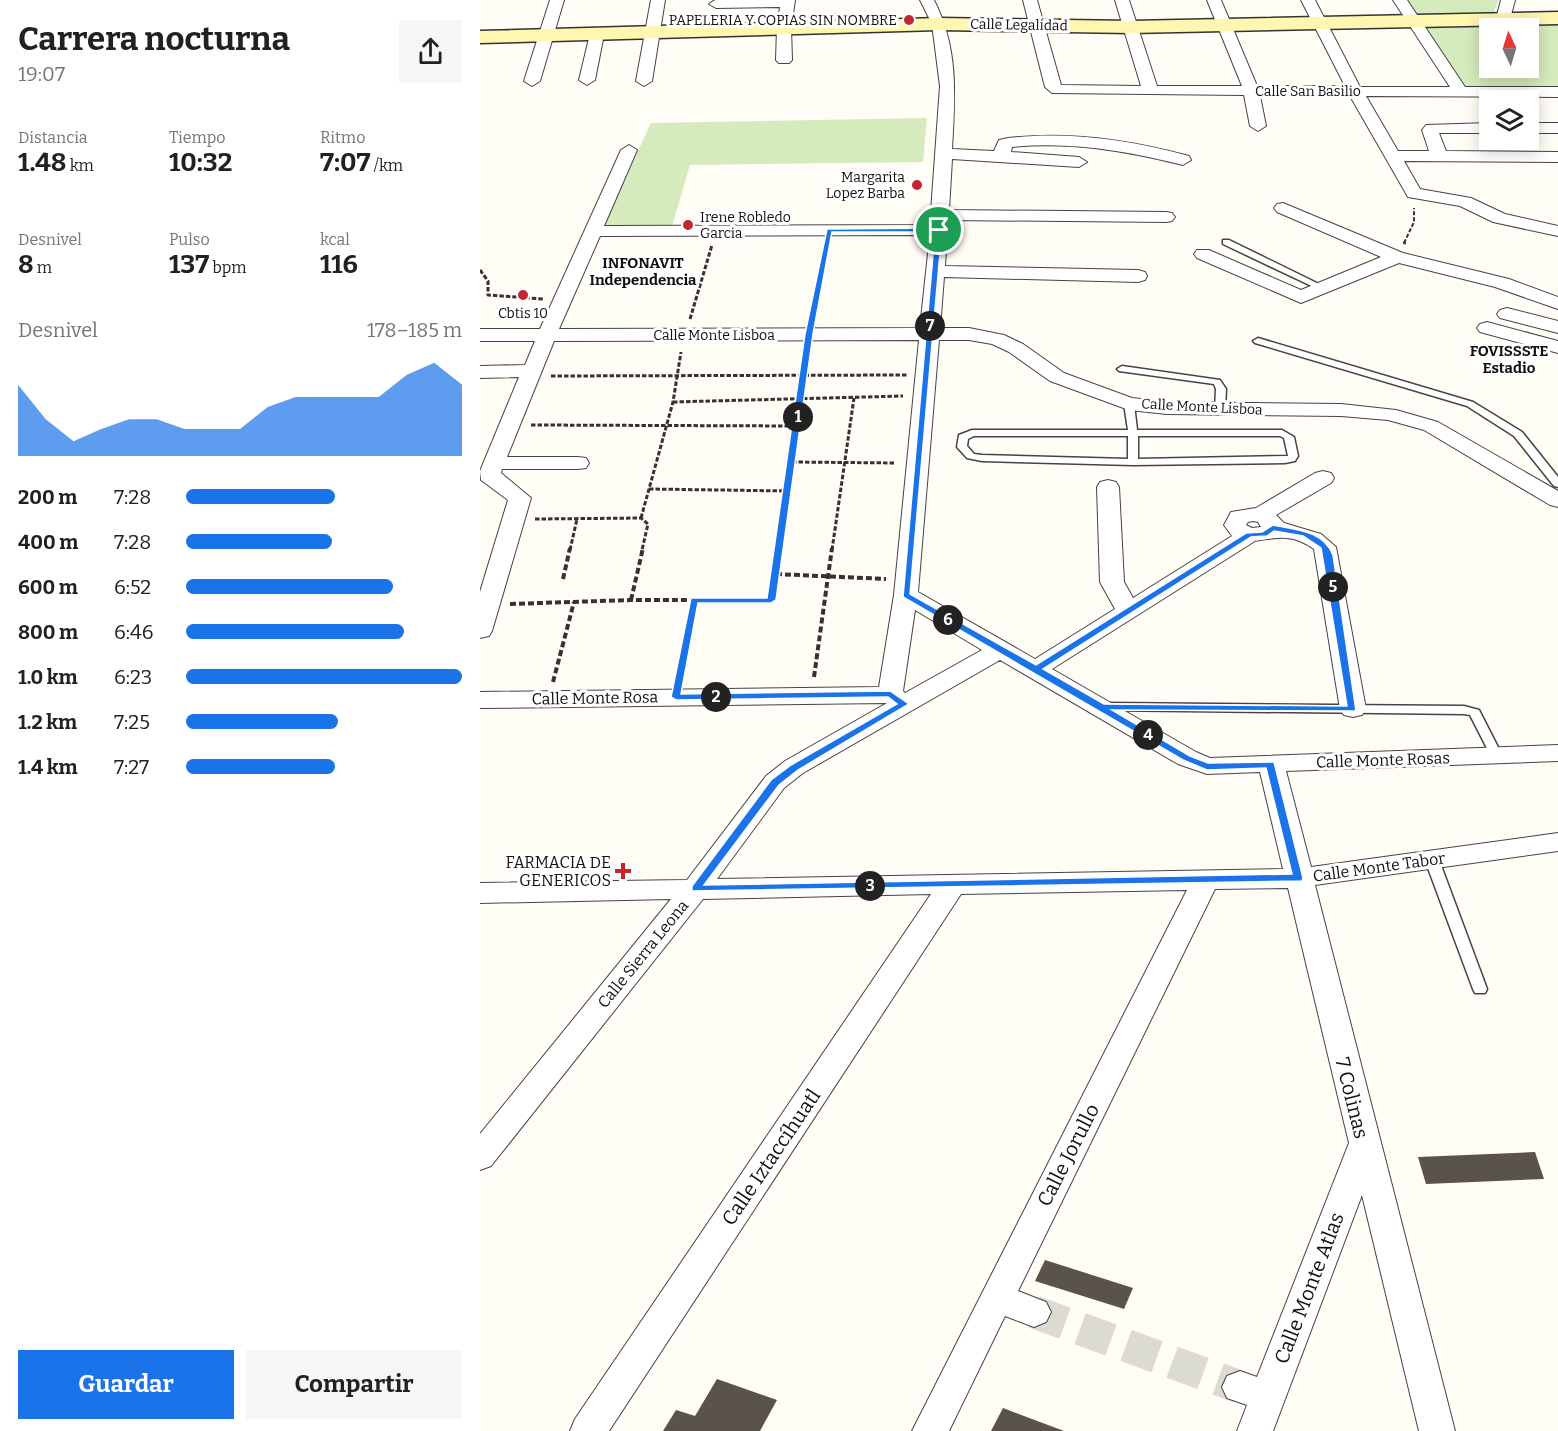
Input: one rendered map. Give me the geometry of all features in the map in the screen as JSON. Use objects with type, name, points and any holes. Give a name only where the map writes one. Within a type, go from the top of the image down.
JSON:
[{"type":"street","points":[[532,81],[556,0]]},
{"type":"street","points":[[644,81],[658,0]]},
{"type":"street","points":[[897,699],[930,333],[948,86],[939,24],[927,0]]},
{"type":"street","points":[[1030,0],[1035,26]]},
{"type":"street","points":[[1122,0],[1152,91]]},
{"type":"street","points":[[1214,0],[1251,90],[1258,126]]},
{"type":"street","points":[[1308,0],[1414,193],[1465,202],[1499,219],[1558,231]]},
{"type":"street","points":[[1400,0],[1461,92]]},
{"type":"street","points":[[1503,18],[1508,0]]},
{"type":"street","points":[[716,4],[788,1],[784,28],[784,60]]},
{"type":"street","points":[[761,23],[762,2]]},
{"type":"street","name":"Calle Legalidad","points":[[1539,18],[1558,18]]},
{"type":"street","name":"Calle Legalidad","points":[[480,37],[939,24],[1131,27],[1479,20]]},
{"type":"street","name":"Calle San Basilio","points":[[1035,26],[1053,87],[1058,90],[1558,92]]},
{"type":"street","points":[[587,80],[597,34]]},
{"type":"street","points":[[1436,148],[1430,130],[1432,128],[1479,128]]},
{"type":"street","points":[[1539,128],[1558,128]]},
{"type":"street","points":[[1392,156],[1436,148],[1558,141]]},
{"type":"street","points":[[1001,156],[1005,144],[1008,143],[1070,142],[1130,148],[1183,160]]},
{"type":"street","points":[[1062,161],[1070,142]]},
{"type":"street","points":[[1436,148],[1558,157]]},
{"type":"street","points":[[488,471],[628,150]]},
{"type":"street","points":[[944,153],[1080,162]]},
{"type":"street","points":[[1283,208],[1397,257],[1502,283],[1558,303]]},
{"type":"street","points":[[593,231],[829,230],[939,223],[1166,217]]},
{"type":"street","points":[[1203,254],[1301,297],[1397,257]]},
{"type":"street","points":[[935,271],[1138,276]]},
{"type":"street","points":[[1486,328],[1551,345],[1558,328],[1507,314]]},
{"type":"street","name":"Calle Monte Lisboa","points":[[480,335],[969,334],[997,339],[1017,348],[1057,377],[1129,404],[1220,410],[1341,410],[1389,414],[1431,426],[1558,500]]},
{"type":"street","points":[[480,372],[531,374]]},
{"type":"street","points":[[488,471],[578,463]]},
{"type":"street","points":[[480,632],[520,498],[488,471]]},
{"type":"street","points":[[1036,669],[1261,526],[1323,478]]},
{"type":"street","points":[[1108,487],[1112,582],[1128,611]]},
{"type":"street","points":[[1261,526],[1306,534],[1325,547],[1353,709]]},
{"type":"street","points":[[906,588],[1001,650],[1102,707]]},
{"type":"street","name":"Calle Sierra Leona","points":[[480,1157],[695,889],[775,782],[897,699],[1001,650]]},
{"type":"street","name":"Calle Monte Rosa","points":[[480,700],[811,695],[897,699]]},
{"type":"street","name":"Calle Monte Rosas","points":[[1102,707],[1187,758],[1207,766],[1558,753]]},
{"type":"street","name":"7 Colinas","points":[[1271,764],[1437,1431]]},
{"type":"street","name":"Calle Monte Tabor","points":[[480,892],[1298,878],[1558,842]]},
{"type":"street","name":"Calle Jorullo","points":[[930,1431],[1206,879]]},
{"type":"street","name":"Calle Iztaccíhuatl","points":[[588,1431],[953,884]]},
{"type":"street","name":"Calle Monte Atlas","points":[[1255,1431],[1254,1392],[1364,1145]]},
{"type":"street","points":[[996,1298],[1034,1312]]},
{"type":"lane","points":[[1226,242],[1323,288]]},
{"type":"lane","points":[[1258,341],[1470,404],[1518,434],[1558,484]]},
{"type":"lane","points":[[1122,369],[1217,382],[1221,389],[1220,410]]},
{"type":"lane","points":[[1129,404],[1133,434],[1133,462]]},
{"type":"lane","points":[[972,433],[1282,433],[1289,437],[1293,456],[1285,460],[1133,462],[982,458],[971,456],[962,447],[963,437],[972,433]]},
{"type":"lane","points":[[1102,707],[1464,710],[1476,713],[1496,755]]},
{"type":"lane","points":[[1432,860],[1480,989]]},
{"type":"path","points":[[1397,257],[1413,222],[1414,193]]},
{"type":"path","points":[[641,518],[673,402],[685,335],[717,230]]},
{"type":"path","points":[[488,605],[631,600],[771,600],[809,334],[829,230]]},
{"type":"path","points":[[480,270],[488,281],[488,295],[562,299]]},
{"type":"path","points":[[531,374],[676,378],[804,375],[925,385]]},
{"type":"path","points":[[673,402],[854,398],[925,385]]},
{"type":"path","points":[[811,695],[854,398]]},
{"type":"path","points":[[510,425],[797,426]]},
{"type":"path","points":[[792,462],[918,463]]},
{"type":"path","points":[[649,489],[788,491]]},
{"type":"path","points":[[513,520],[641,518],[648,524],[631,600]]},
{"type":"path","points":[[562,579],[577,519]]},
{"type":"path","points":[[776,574],[828,575],[906,588]]},
{"type":"path","points":[[676,697],[694,600]]},
{"type":"path","points":[[548,699],[574,602]]},
{"type":"green space","points":[[1406,0],[1499,0],[1492,15],[1417,17]]},
{"type":"green space","points":[[1539,21],[1558,21],[1558,87],[1466,88],[1420,23],[1479,22],[1479,78],[1539,78]]},
{"type":"green space","points":[[927,118],[923,162],[690,165],[672,226],[603,226],[651,123]]},
{"type":"building","points":[[1535,1152],[1544,1179],[1426,1184],[1418,1157]]},
{"type":"building","points":[[1045,1260],[1133,1288],[1124,1309],[1035,1281]]},
{"type":"building","points":[[717,1379],[777,1400],[760,1431],[663,1431],[676,1410],[695,1416]]},
{"type":"building","points":[[1003,1408],[1064,1431],[991,1431]]},
{"type":"tunnel","points":[[1034,1312],[1240,1387]]},
{"type":"place","name":"PAPELERIA Y COPIAS SIN NOMBRE","points":[[909,20]]},
{"type":"place","name":"Margarita Lopez Barba","points":[[917,185]]},
{"type":"place","name":"Irene Robledo Garcia","points":[[688,225]]},
{"type":"place","name":"Cbtis 10","points":[[523,295]]},
{"type":"place","name":"FARMACIA DE GENERICOS","points":[[623,871]]},
{"type":"district","name":"INFONAVIT Independencia","points":[[643,272]]},
{"type":"district","name":"FOVISSSTE Estadio","points":[[1509,360]]},
{"type":"route","points":[[939,230],[829,230],[809,334],[771,600],[694,600],[676,697],[890,694],[904,704],[794,767],[775,782],[695,889],[1298,878],[1271,764],[1207,766],[1187,758],[1102,707],[1036,669],[1249,535],[1264,534],[1273,528],[1306,534],[1317,540],[1325,547],[1328,555],[1353,709],[1102,707],[906,595],[939,230]]}]
